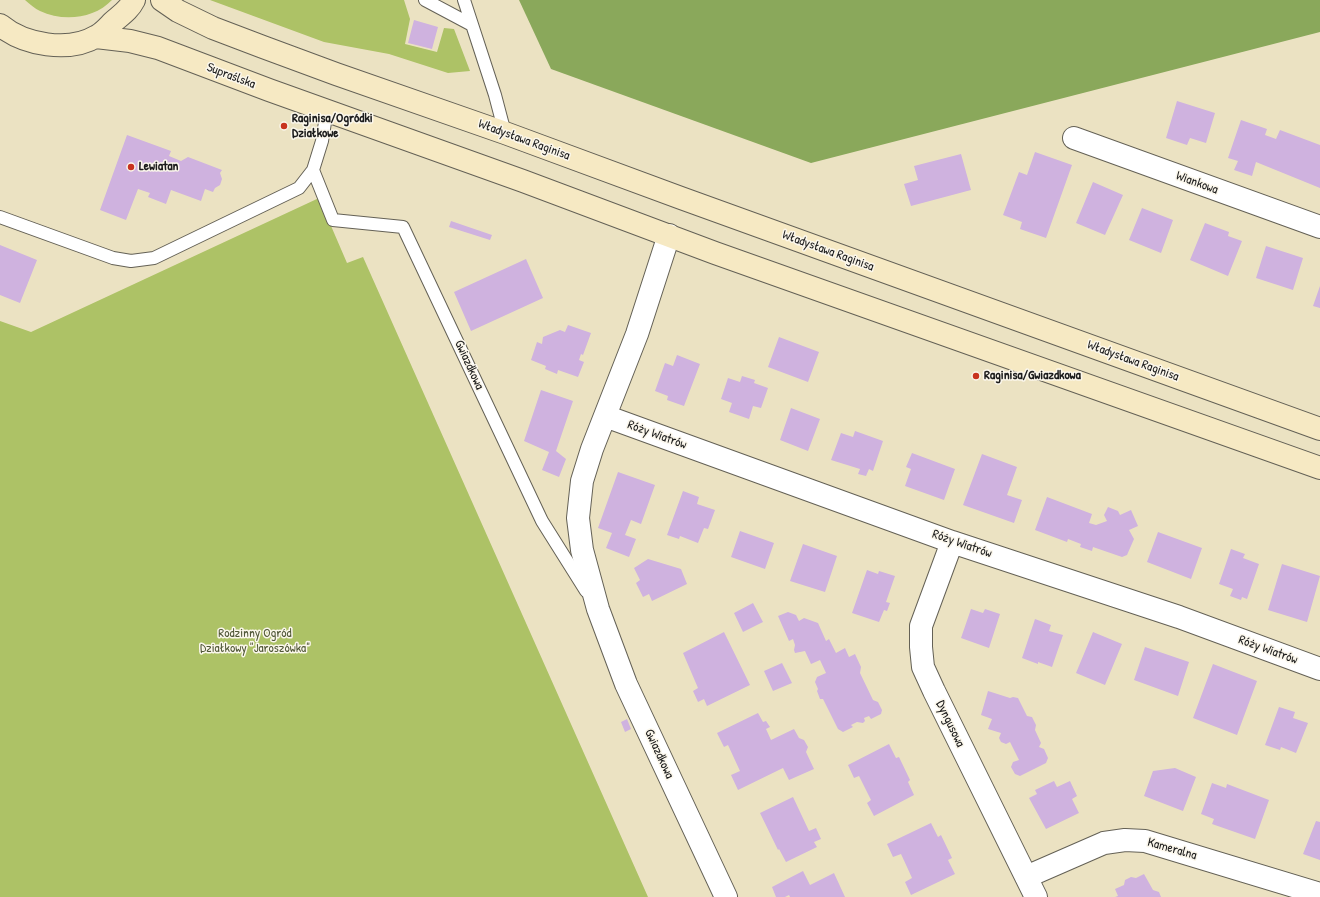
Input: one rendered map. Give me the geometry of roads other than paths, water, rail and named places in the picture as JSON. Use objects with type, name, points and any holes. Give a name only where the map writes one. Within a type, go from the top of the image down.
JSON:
[{"type":"main road","points":[[0,26],[27,41],[54,46],[78,44],[96,37],[130,8],[134,0]]},
{"type":"main road","name":"Władysława Raginisa","points":[[162,0],[178,11],[213,28],[336,74],[505,132],[688,200],[1320,429]]},
{"type":"main road","name":"Supraślska","points":[[96,37],[130,41],[158,48],[269,90],[668,235]]},
{"type":"main road","points":[[668,235],[1320,468]]},
{"type":"street","name":"Wiankowa","points":[[1074,138],[1320,227]]},
{"type":"street","name":"Gwiazdkowa","points":[[668,235],[637,334],[592,448],[582,481],[578,518],[582,550],[598,610],[626,684],[726,897]]},
{"type":"street","name":"Róży Wiatrów","points":[[605,416],[952,542],[1179,617],[1320,669]]},
{"type":"street","name":"Dyngusowa","points":[[952,542],[921,626],[923,667],[1036,897]]},
{"type":"street","name":"Kameralna","points":[[1026,876],[1104,844],[1125,840],[1145,841],[1320,894]]},
{"type":"lane","points":[[425,0],[472,25]]},
{"type":"lane","points":[[464,0],[495,95],[505,132]]},
{"type":"lane","points":[[0,217],[113,258],[131,261],[154,258],[299,188],[314,170],[322,141],[327,110]]},
{"type":"lane","name":"Gwiazdkowa","points":[[314,170],[333,220],[403,227],[542,520],[598,610]]},
{"type":"place","name":"Raginisa/Ogródki Działkowe","points":[[284,126]]},
{"type":"place","name":"Lewiatan","points":[[131,167]]},
{"type":"place","name":"Raginisa/Gwiazdkowa","points":[[976,376]]},
{"type":"park label","name":"Rodzinny Ogród Działkowy \"Jaroszówka\"","points":[[255,642]]}]
